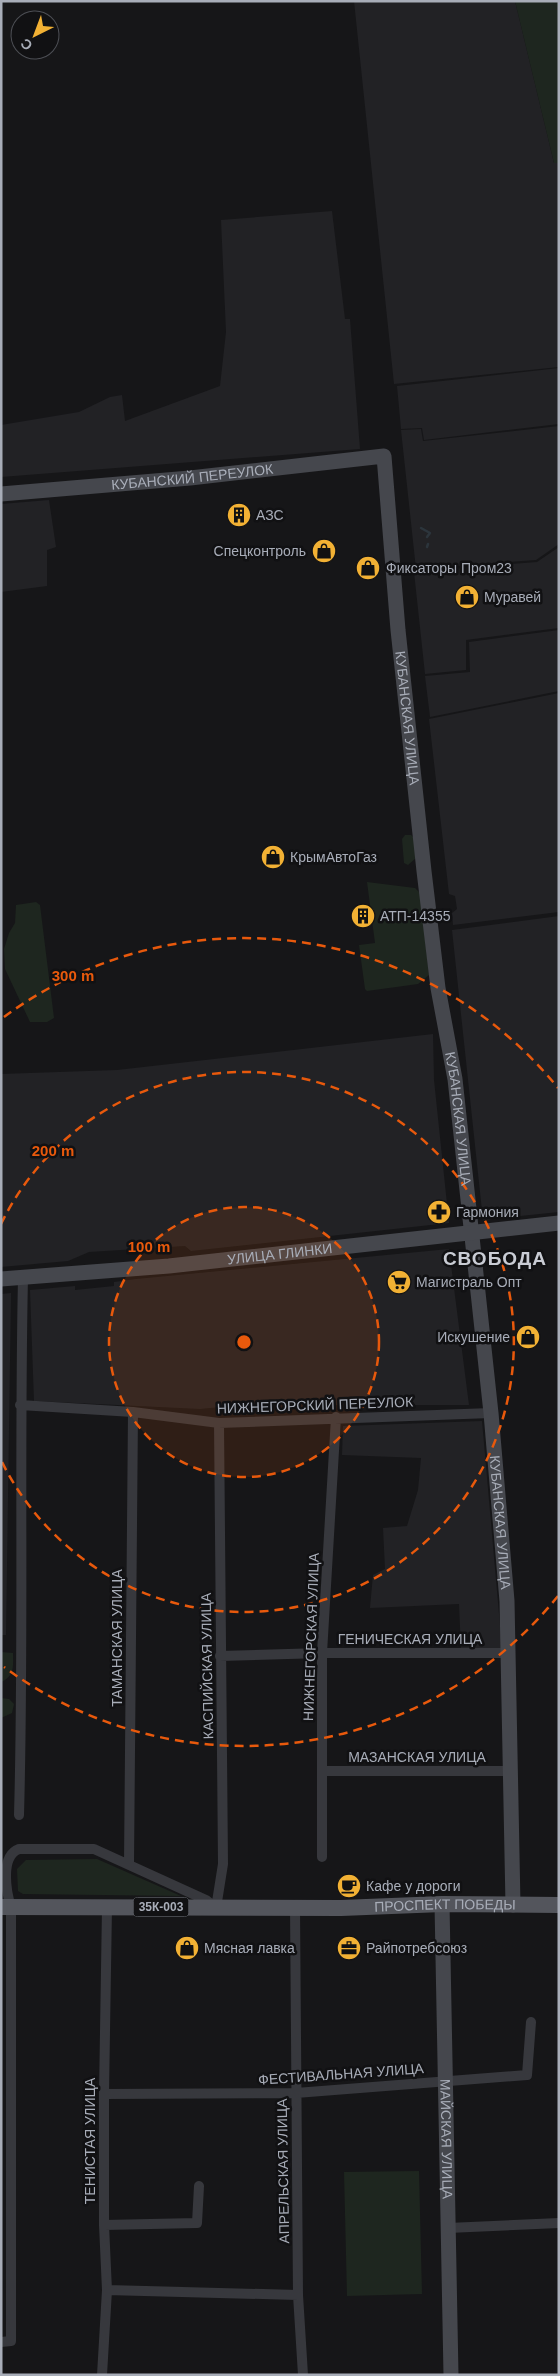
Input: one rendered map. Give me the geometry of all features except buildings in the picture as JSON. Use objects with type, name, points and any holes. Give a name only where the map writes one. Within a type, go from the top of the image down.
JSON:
[{"type":"main road","name":"КУБАНСКИЙ ПЕРЕУЛОК","points":[[1,494],[190,478],[384,456]]},
{"type":"main road","name":"КУБАНСКАЯ УЛИЦА","points":[[384,456],[398,630],[424,872],[438,988],[454,1079],[491,1413],[507,1601],[513,1904]]},
{"type":"main road","name":"УЛИЦА ГЛИНКИ","points":[[1,1279],[170,1266],[559,1223]]},
{"type":"main road","name":"ПРОСПЕКТ ПОБЕДЫ","points":[[6,1906],[216,1908],[442,1904],[559,1905]]},
{"type":"main road","name":"МАЙСКАЯ УЛИЦА","points":[[442,1904],[451,2375]]},
{"type":"street","points":[[19,1815],[22,1688],[20,1404],[23,1278]]},
{"type":"street","name":"НИЖНЕГОРСКИЙ ПЕРЕУЛОК","points":[[20,1404],[133,1412],[219,1423],[491,1413]]},
{"type":"street","name":"ТАМАНСКАЯ УЛИЦА","points":[[129,1864],[133,1412]]},
{"type":"street","name":"НИЖНЕГОРСКАЯ УЛИЦА","points":[[322,1858],[322,1653],[336,1418]]},
{"type":"street","name":"КАСПИЙСКАЯ УЛИЦА","points":[[216,1908],[223,1864],[219,1423]]},
{"type":"street","name":"ГЕНИЧЕСКАЯ УЛИЦА","points":[[220,1656],[322,1653],[509,1653]]},
{"type":"street","name":"МАЗАНСКАЯ УЛИЦА","points":[[322,1771],[511,1771]]},
{"type":"street","points":[[1,2342],[11,2341],[6,1906],[7,1862],[10,1855],[16,1850],[34,1848],[94,1849],[206,1900],[216,1908]]},
{"type":"street","name":"ТЕНИСТАЯ УЛИЦА","points":[[102,2375],[107,2290],[104,2225],[104,2094],[107,1907]]},
{"type":"street","name":"АПРЕЛЬСКАЯ УЛИЦА","points":[[294,1907],[298,2295],[303,2375]]},
{"type":"street","name":"ФЕСТИВАЛЬНАЯ УЛИЦА","points":[[104,2094],[296,2093],[527,2075],[531,2022]]},
{"type":"street","points":[[104,2225],[197,2224],[199,2186]]},
{"type":"street","points":[[448,2228],[559,2223]]},
{"type":"street","points":[[107,2290],[298,2295]]},
{"type":"shaded area","points":[[354,1],[515,1],[554,163],[559,163],[559,367],[394,384]]},
{"type":"shaded area","points":[[515,1],[559,1],[559,163],[554,163]]},
{"type":"shaded area","points":[[332,211],[345,319],[350,319],[360,449],[1,477],[1,425],[79,412],[110,397],[122,395],[125,421],[220,386],[226,332],[221,220]]},
{"type":"shaded area","points":[[559,368],[559,424],[424,440],[422,428],[401,429],[397,386]]},
{"type":"shaded area","points":[[559,426],[559,544],[536,560],[416,569],[401,430],[421,429],[423,441]]},
{"type":"shaded area","points":[[49,500],[56,547],[47,550],[47,586],[1,592],[1,504]]},
{"type":"shaded area","points":[[559,547],[559,628],[466,640],[466,670],[425,674],[414,572],[537,562]]},
{"type":"shaded area","points":[[559,630],[559,691],[430,717],[425,676],[470,672],[469,642]]},
{"type":"shaded area","points":[[559,693],[559,912],[453,925],[452,913],[457,909],[455,896],[449,894],[429,719]]},
{"type":"shaded area","points":[[405,835],[411,835],[414,838],[416,858],[408,865],[404,863],[402,839]]},
{"type":"shaded area","points":[[367,882],[415,888],[420,893],[429,975],[418,984],[367,991],[365,989],[359,945],[375,943]]},
{"type":"shaded area","points":[[36,902],[40,905],[54,1018],[47,1022],[30,1022],[5,969],[4,949],[9,933],[15,923],[16,905]]},
{"type":"shaded area","points":[[559,916],[559,1212],[483,1220],[452,930]]},
{"type":"shaded area","points":[[433,1034],[434,1080],[449,1223],[191,1251],[185,1246],[89,1252],[68,1261],[1,1267],[1,1074],[117,1070]]},
{"type":"shaded area","points":[[449,1249],[469,1405],[241,1405],[200,1409],[34,1401],[30,1290],[75,1286],[75,1290],[114,1286],[114,1282],[136,1279]]},
{"type":"shaded area","points":[[11,1293],[6,1635],[1,1635],[1,1294]]},
{"type":"shaded area","points":[[482,1421],[502,1648],[461,1649],[459,1604],[370,1608],[373,1575],[385,1569],[383,1528],[407,1526],[418,1490],[421,1458],[342,1455],[343,1426]]},
{"type":"shaded area","points":[[1,1652],[13,1653],[13,1662],[11,1674],[6,1680],[1,1682]]},
{"type":"shaded area","points":[[1,1698],[9,1699],[14,1704],[12,1713],[1,1718]]},
{"type":"shaded area","points":[[97,1859],[181,1896],[23,1894],[18,1891],[17,1869],[26,1860]]},
{"type":"shaded area","points":[[419,2171],[422,2294],[347,2296],[344,2172]]},
{"type":"waterway","points":[[421,528],[430,533],[427,537]]},
{"type":"place","name":"АЗС","points":[[239,515]]},
{"type":"place","name":"Спецконтроль","points":[[324,551]]},
{"type":"place","name":"Фиксаторы Пром23","points":[[368,568]]},
{"type":"place","name":"Муравей","points":[[467,597]]},
{"type":"place","name":"КрымАвтоГаз","points":[[273,857]]},
{"type":"place","name":"АТП-14355","points":[[363,916]]},
{"type":"place","name":"Гармония","points":[[439,1212]]},
{"type":"place","name":"Магистраль Опт","points":[[399,1282]]},
{"type":"place","name":"Искушение","points":[[528,1337]]},
{"type":"place","name":"Кафе у дороги","points":[[349,1886]]},
{"type":"place","name":"Мясная лавка","points":[[187,1948]]},
{"type":"place","name":"Райпотребсоюз","points":[[349,1948]]},
{"type":"district","name":"СВОБОДА","points":[[495,1258]]}]
